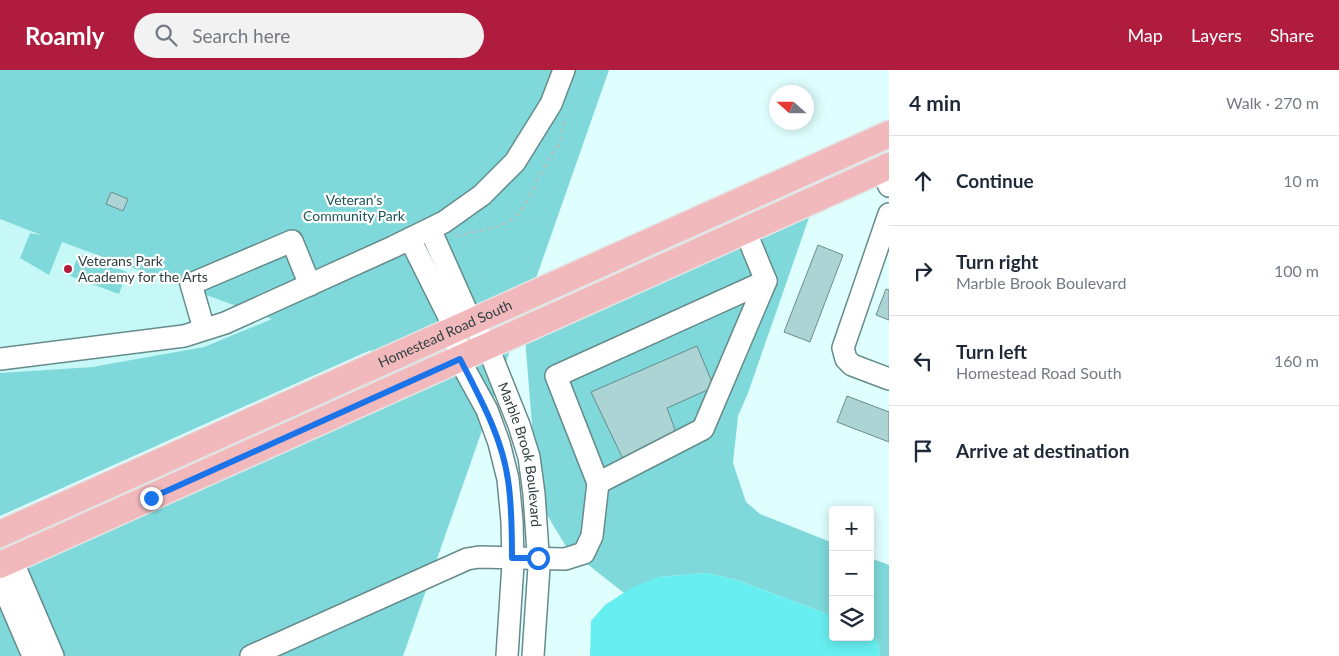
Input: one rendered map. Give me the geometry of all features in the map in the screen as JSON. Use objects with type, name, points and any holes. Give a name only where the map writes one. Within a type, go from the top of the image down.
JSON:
[{"type":"main road","name":"Homestead Road South","points":[[0,534],[889,134]]},
{"type":"main road","points":[[850,152],[888,166]]},
{"type":"main road","name":"Homestead Road South","points":[[4,568],[488,346],[888,166]]},
{"type":"street","points":[[0,359],[184,336],[225,323],[444,222],[482,195],[516,162],[551,104],[564,70]]},
{"type":"street","points":[[889,214],[882,254],[843,348],[846,359],[852,365],[889,379]]},
{"type":"street","points":[[430,229],[463,325]]},
{"type":"street","points":[[598,483],[703,429],[766,281],[745,230]]},
{"type":"street","points":[[410,239],[463,325]]},
{"type":"street","points":[[204,329],[191,284],[284,244],[292,241],[310,285]]},
{"type":"street","points":[[252,656],[468,560],[479,557],[565,560],[584,554],[592,536],[598,483],[556,376],[766,281]]},
{"type":"street","name":"Marble Brook Boulevard","points":[[463,325],[488,346],[519,425],[529,457],[534,494],[538,558],[533,656]]},
{"type":"street","name":"Marble Brook Boulevard","points":[[463,325],[460,359],[486,410],[499,444],[508,479],[512,522],[512,558],[507,656]]},
{"type":"street","points":[[4,568],[33,656]]},
{"type":"street","points":[[4,568],[53,656]]},
{"type":"shaded area","name":"Veterans Park Academy for the Arts","points":[[0,219],[272,319],[204,347],[92,367],[0,373]]},
{"type":"shaded area","points":[[706,573],[737,580],[829,614],[829,641],[874,641],[874,639],[878,642],[880,656],[590,656],[591,621],[605,605],[631,588],[659,577]]},
{"type":"green space","name":"Veteran's Community Park","points":[[0,70],[609,70],[534,284],[371,356],[371,350],[364,353],[0,516],[0,373],[92,367],[204,347],[272,319],[62,242],[49,275],[20,258],[30,233],[41,235],[0,219]]},
{"type":"green space","points":[[812,209],[748,393],[738,416],[733,463],[746,502],[760,514],[829,541],[829,614],[737,580],[706,573],[659,577],[624,593],[567,548],[538,500],[525,338]]},
{"type":"green space","points":[[79,254],[127,272],[119,294],[70,276]]},
{"type":"green space","points":[[523,316],[521,322],[0,557],[0,542],[462,335],[465,340]]},
{"type":"green space","points":[[513,342],[403,656],[0,656],[0,574]]},
{"type":"green space","points":[[874,559],[889,565],[889,656],[880,656],[878,643],[874,640]]},
{"type":"building","points":[[111,192],[128,199],[123,211],[106,204]]},
{"type":"building","points":[[818,245],[843,255],[810,342],[784,332]]},
{"type":"building","points":[[886,289],[889,290],[889,320],[876,315]]},
{"type":"building","points":[[697,346],[714,387],[667,408],[677,435],[623,459],[591,392]]},
{"type":"building","points":[[847,396],[889,412],[889,442],[837,422]]},
{"type":"place","name":"Veterans Park Academy for the Arts","points":[[68,269]]},
{"type":"route","points":[[151,498],[460,359],[486,410],[499,444],[508,479],[512,522],[512,558],[538,558]]}]
